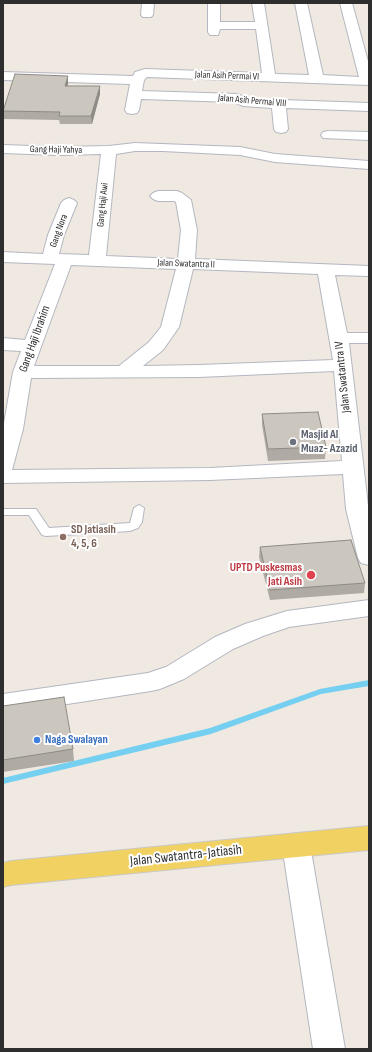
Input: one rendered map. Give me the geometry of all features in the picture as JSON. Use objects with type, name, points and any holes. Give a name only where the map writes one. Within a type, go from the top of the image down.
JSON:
[{"type":"main road","name":"Jalan Swatantra-Jatiasih","points":[[3,876],[11,873],[369,838]]},
{"type":"street","points":[[214,3],[215,29],[262,26]]},
{"type":"street","name":"Jalan Asih Permai VI","points":[[137,80],[140,75],[145,73],[269,78],[258,3]]},
{"type":"street","points":[[301,3],[317,80]]},
{"type":"street","points":[[269,78],[368,81],[346,3]]},
{"type":"street","points":[[3,76],[137,80],[132,110]]},
{"type":"street","points":[[237,98],[244,77]]},
{"type":"street","name":"Jalan Asih Permai VIII","points":[[135,95],[237,98],[248,103],[369,107]]},
{"type":"street","points":[[278,104],[281,129]]},
{"type":"street","points":[[328,135],[369,136]]},
{"type":"street","name":"Gang Haji Yahya","points":[[3,149],[109,150],[135,147],[228,150],[275,158],[369,165]]},
{"type":"street","name":"Gang Haji Awi","points":[[97,260],[109,150]]},
{"type":"street","points":[[123,372],[156,346],[170,327],[186,263],[189,230],[183,200],[177,196],[158,196]]},
{"type":"street","name":"Gang Nora","points":[[57,258],[56,235],[69,203]]},
{"type":"street","name":"Jalan Swatantra II","points":[[3,257],[369,271]]},
{"type":"street","name":"Gang Haji Ibrahim","points":[[3,468],[13,429],[22,372],[32,346],[57,258]]},
{"type":"street","name":"Jalan Swatantra IV","points":[[326,270],[340,338],[352,467],[363,509],[369,558]]},
{"type":"street","points":[[340,338],[369,338]]},
{"type":"street","points":[[3,344],[32,346]]},
{"type":"street","points":[[22,372],[199,371],[343,365]]},
{"type":"street","points":[[3,477],[210,474],[352,467]]},
{"type":"street","points":[[3,704],[151,682],[174,673],[224,643],[254,630],[287,619],[369,608]]},
{"type":"street","points":[[296,845],[329,1049]]},
{"type":"lane","points":[[3,512],[32,511],[46,532],[134,526],[137,522],[139,508]]},
{"type":"building","points":[[15,74],[68,76],[65,86],[100,86],[91,116],[59,116],[60,112],[3,111]]},
{"type":"building","name":"Masjid Al Muaz- Azazid","points":[[318,412],[326,447],[268,449],[262,414]]},
{"type":"building","name":"UPTD Puskesmas Jati Asih","points":[[351,540],[365,583],[270,590],[260,547]]},
{"type":"building","name":"Naga Swalayan","points":[[64,697],[73,749],[3,760],[3,706]]},
{"type":"waterway","points":[[3,781],[211,731],[320,692],[369,683]]},
{"type":"place","name":"Masjid Al Muaz- Azazid","points":[[293,442]]},
{"type":"place","name":"SD Jatiasih 4, 5, 6","points":[[63,537]]},
{"type":"place","name":"UPTD Puskesmas Jati Asih","points":[[311,575]]},
{"type":"place","name":"Naga Swalayan","points":[[37,740]]}]
